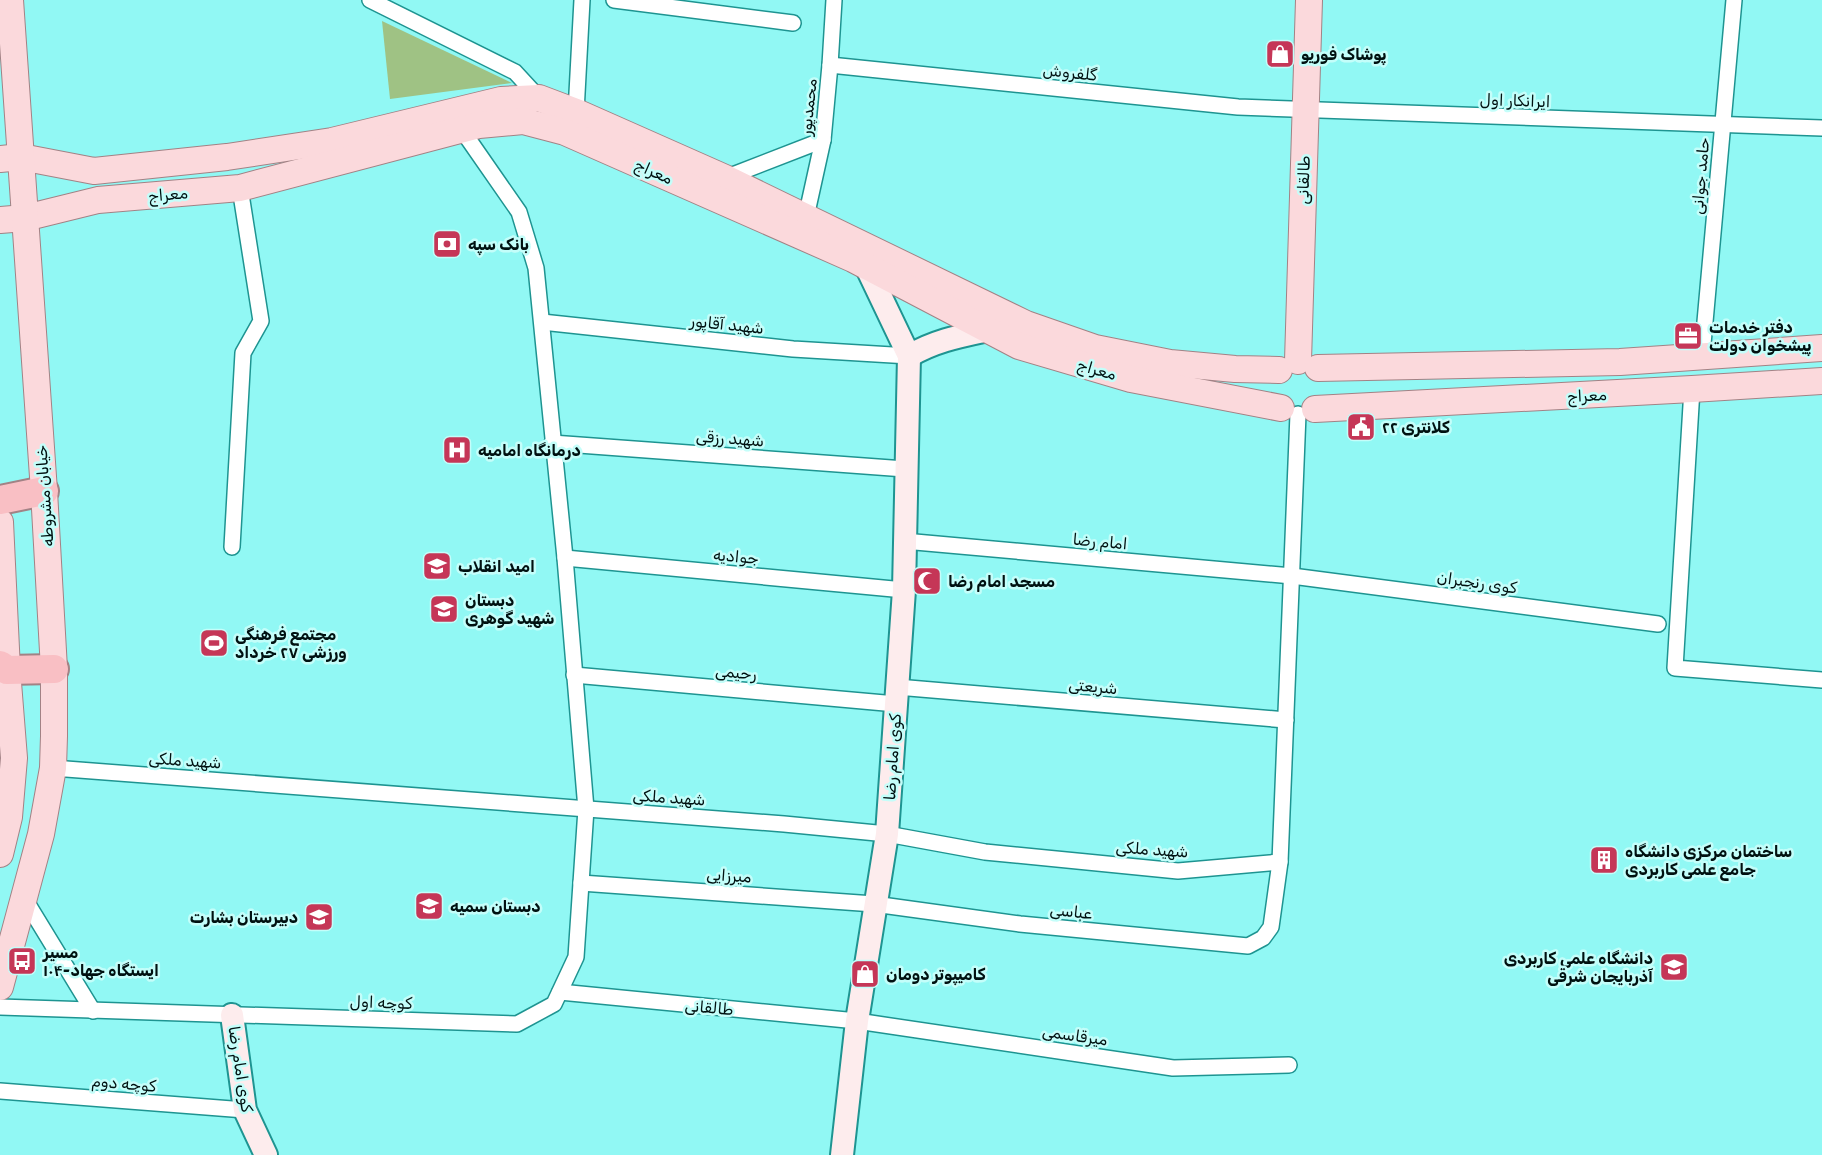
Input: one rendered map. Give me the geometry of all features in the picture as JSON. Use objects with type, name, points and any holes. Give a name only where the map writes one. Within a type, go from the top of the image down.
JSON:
[{"type":"highway","points":[[0,500],[44,490]]},
{"type":"highway","points":[[4,668],[54,669]]},
{"type":"main road","name":"طالقانی","points":[[1298,366],[1309,0]]},
{"type":"main road","name":"خیابان مشروطه","points":[[0,987],[41,834],[53,768],[54,669],[25,218],[10,158],[7,13]]},
{"type":"main road","name":"معراج","points":[[10,158],[94,171],[227,157],[332,141],[501,100],[539,98],[725,178],[1026,324],[1095,348],[1170,363],[1235,369],[1298,366],[1620,362],[1822,348]]},
{"type":"main road","name":"معراج","points":[[0,220],[25,218],[98,200],[240,188],[479,125],[523,121],[565,132],[866,266],[1018,346],[1131,379],[1298,410],[1822,381]]},
{"type":"main road","points":[[94,171],[98,200]]},
{"type":"main road","points":[[1298,366],[1323,375],[1326,384],[1322,402],[1298,410],[1276,401],[1273,393],[1274,377],[1298,366]]},
{"type":"main road","points":[[0,522],[4,668],[14,758],[9,817],[0,854]]},
{"type":"street","points":[[370,0],[515,72],[539,98]]},
{"type":"street","points":[[576,112],[582,0]]},
{"type":"street","points":[[614,0],[793,23]]},
{"type":"street","name":"محمدپور","points":[[806,217],[823,140],[831,65],[834,0]]},
{"type":"street","name":"حامد جوانی","points":[[1702,356],[1734,0]]},
{"type":"street","name":"گلفروش","points":[[831,65],[1238,107],[1305,111]]},
{"type":"street","name":"ایرانکار اول","points":[[1305,111],[1822,128]]},
{"type":"street","name":"کوچه اول","points":[[0,1007],[518,1024],[555,1004],[576,957],[586,809],[542,322],[536,268],[519,212],[462,130]]},
{"type":"street","points":[[725,178],[823,140]]},
{"type":"street","points":[[232,547],[243,353],[261,321],[240,188]]},
{"type":"street","points":[[866,266],[909,356],[924,346],[952,337],[988,330]]},
{"type":"street","name":"شهید آقاپور","points":[[542,322],[793,349],[909,356]]},
{"type":"street","name":"کوی امام رضا","points":[[842,1155],[857,1022],[874,904],[887,834],[904,590],[909,356]]},
{"type":"street","points":[[1692,389],[1675,668],[1822,680]]},
{"type":"street","points":[[1280,862],[1298,410]]},
{"type":"street","name":"شهید رزقی","points":[[552,443],[905,469]]},
{"type":"street","name":"امام رضا","points":[[904,542],[1292,576]]},
{"type":"street","name":"جوادیه","points":[[565,558],[904,590]]},
{"type":"street","name":"کوی رنجبران","points":[[1292,576],[1658,624]]},
{"type":"street","name":"رحیمی","points":[[574,675],[896,695]]},
{"type":"street","name":"شریعتی","points":[[896,695],[1286,720]]},
{"type":"street","name":"شهید ملکی","points":[[53,768],[784,824],[887,834],[985,852],[1178,871],[1280,862]]},
{"type":"street","name":"عباسی","points":[[874,904],[1020,924],[1248,946],[1263,938],[1271,927],[1280,862]]},
{"type":"street","name":"میرزایی","points":[[581,883],[874,904]]},
{"type":"street","points":[[24,898],[93,1011]]},
{"type":"street","name":"طالقانی","points":[[560,992],[857,1022]]},
{"type":"street","name":"کوی امام رضا","points":[[232,1015],[245,1110],[266,1155]]},
{"type":"street","name":"میرقاسمی","points":[[857,1022],[1173,1068],[1288,1065]]},
{"type":"street","name":"کوچه دوم","points":[[0,1091],[245,1110]]},
{"type":"green space","points":[[382,21],[512,83],[390,99]]},
{"type":"place","name":"پوشاک فوریو","points":[[1280,54]]},
{"type":"place","name":"بانک سپه","points":[[447,244]]},
{"type":"place","name":"دفتر خدمات پیشخوان دولت","points":[[1688,336]]},
{"type":"place","name":"کلانتری ٢٢","points":[[1361,427]]},
{"type":"place","name":"درمانگاه امامیه","points":[[457,450]]},
{"type":"place","name":"امید انقلاب","points":[[437,566]]},
{"type":"place","name":"مسجد امام رضا","points":[[927,581]]},
{"type":"place","name":"دبستان شهید گوهری","points":[[444,609]]},
{"type":"place","name":"مجتمع فرهنگی ورزشی ۲۷ خرداد","points":[[214,643]]},
{"type":"place","name":"ساختمان مرکزی دانشگاه جامع علمی کاربردی","points":[[1604,860]]},
{"type":"place","name":"دبستان سمیه","points":[[429,906]]},
{"type":"place","name":"دبیرستان بشارت","points":[[319,917]]},
{"type":"place","name":"مسیر ۱۰۴-ایستگاه جهاد","points":[[22,961]]},
{"type":"place","name":"دانشگاه علمی کاربردی آذربایجان شرقی","points":[[1674,967]]},
{"type":"place","name":"کامیپوتر دومان","points":[[865,974]]}]
